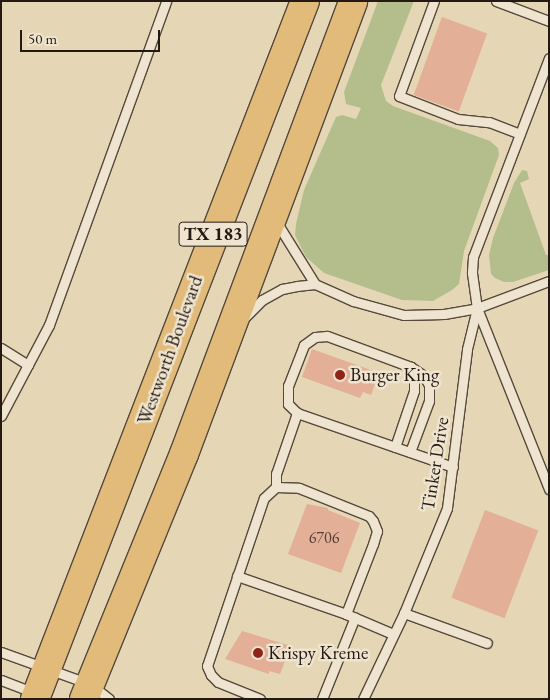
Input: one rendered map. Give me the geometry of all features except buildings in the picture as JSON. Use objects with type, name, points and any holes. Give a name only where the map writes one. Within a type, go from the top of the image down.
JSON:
[{"type":"main road","name":"Westworth Boulevard","points":[[40,697],[47,668],[304,1]]},
{"type":"main road","name":"TX 183","points":[[94,694],[353,1]]},
{"type":"lane","points":[[1,416],[49,325],[166,1]]},
{"type":"lane","points":[[434,1],[399,96],[458,119],[489,122],[520,134]]},
{"type":"lane","points":[[496,1],[549,21]]},
{"type":"lane","points":[[549,58],[474,257],[472,273],[477,308],[549,489]]},
{"type":"lane","points":[[272,215],[315,284]]},
{"type":"lane","points":[[230,332],[262,300],[282,289],[315,284],[353,301],[404,315],[444,314],[477,308],[549,281]]},
{"type":"lane","name":"Tinker Drive","points":[[363,699],[404,613],[447,508],[467,349],[477,308]]},
{"type":"lane","points":[[410,452],[429,401],[429,385],[424,376],[411,367],[327,336],[315,337],[304,345],[288,386],[288,404],[297,413],[452,467]]},
{"type":"lane","points":[[1,348],[28,364]]},
{"type":"lane","points":[[395,447],[414,391],[414,373],[411,367]]},
{"type":"lane","points":[[280,486],[276,474],[297,413]]},
{"type":"lane","points":[[260,699],[218,682],[210,675],[207,666],[264,498],[280,486],[299,488],[369,516],[374,521],[377,531],[322,699]]},
{"type":"lane","points":[[237,576],[350,616],[393,634]]},
{"type":"lane","points":[[404,613],[487,643]]},
{"type":"lane","points":[[1,652],[47,668],[94,694]]},
{"type":"lane","points":[[1,680],[40,697]]},
{"type":"green space","points":[[378,1],[414,1],[381,85],[386,101],[393,106],[490,141],[498,148],[499,155],[464,251],[459,284],[433,301],[402,300],[324,273],[306,257],[295,235],[304,190],[336,117],[342,115],[356,119],[361,108],[346,104],[344,92]]},
{"type":"green space","points":[[522,170],[527,171],[529,179],[520,183],[546,255],[549,255],[549,270],[513,282],[504,282],[491,274],[489,255],[493,238],[514,183]]},
{"type":"place","name":"Burger King","points":[[340,375]]},
{"type":"place","name":"Krispy Kreme","points":[[258,653]]}]
